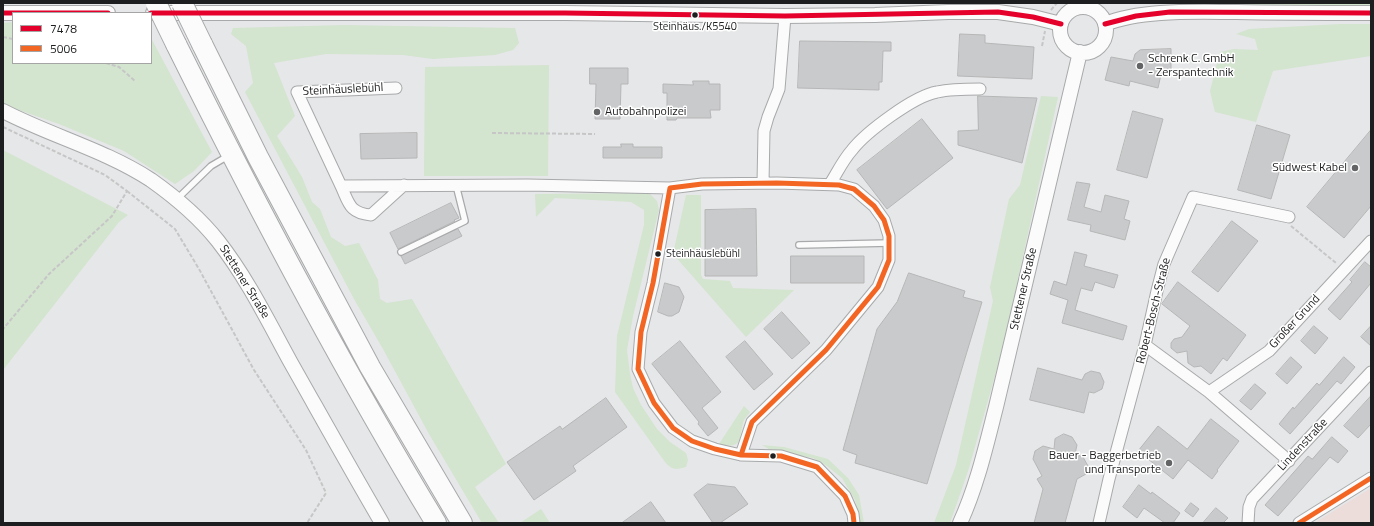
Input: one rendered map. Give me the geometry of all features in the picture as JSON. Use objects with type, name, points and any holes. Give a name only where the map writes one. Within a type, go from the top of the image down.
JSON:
[{"type":"highway","points":[[156,3],[273,234],[340,357],[436,523]]},
{"type":"highway","points":[[182,3],[258,157],[370,366],[462,523]]},
{"type":"highway","points":[[194,3],[202,44]]},
{"type":"street","points":[[1083,7],[1089,8],[1099,14],[1105,24],[1106,31],[1100,45],[1095,50],[1088,52],[1080,52],[1068,47],[1064,43],[1060,31],[1061,24],[1067,14],[1077,8],[1083,7]]},
{"type":"street","points":[[152,13],[378,11],[785,16],[998,12],[1033,16],[1061,24]]},
{"type":"street","points":[[1105,24],[1143,15],[1200,12],[1371,14]]},
{"type":"street","points":[[763,183],[764,131],[779,89],[785,16]]},
{"type":"street","name":"Stettener Straße","points":[[960,523],[982,462],[1080,52]]},
{"type":"street","name":"Steinhäuslebühl","points":[[396,88],[297,92],[352,208],[361,214],[371,215],[404,185]]},
{"type":"street","points":[[830,184],[851,151],[860,140],[912,102],[936,92],[980,89]]},
{"type":"street","name":"Stettener Straße","points":[[3,111],[116,160],[150,180],[177,199],[218,240],[250,288],[382,523]]},
{"type":"street","points":[[341,186],[456,185],[670,188],[702,184],[763,183],[830,184],[854,189],[874,206],[884,220],[890,243],[889,260],[878,287],[826,350],[752,422],[741,455]]},
{"type":"street","points":[[670,188],[653,283],[641,332],[638,369],[654,403],[673,428],[692,441],[741,455],[781,456],[814,466],[845,496],[853,514],[854,523]]},
{"type":"street","name":"Robert-Bosch-Straße","points":[[1099,523],[1109,479],[1145,345],[1164,264],[1193,197],[1278,216],[1289,217]]},
{"type":"street","name":"Großer Grund","points":[[1209,392],[1269,351],[1371,241]]},
{"type":"street","points":[[1145,345],[1209,392],[1289,461]]},
{"type":"street","name":"Lindenstraße","points":[[1248,523],[1249,507],[1252,499],[1371,372]]},
{"type":"street","points":[[1298,523],[1371,478]]},
{"type":"lane","points":[[177,199],[211,166],[232,154]]},
{"type":"lane","points":[[401,252],[465,221],[456,185]]},
{"type":"lane","points":[[799,245],[890,243]]},
{"type":"path","points":[[109,64],[119,67],[135,81]]},
{"type":"path","points":[[3,127],[105,175],[142,202],[175,229],[199,269],[254,370],[306,450],[326,493],[308,523]]},
{"type":"path","points":[[492,133],[595,134]]},
{"type":"path","points":[[3,329],[49,274],[112,216],[127,191]]},
{"type":"path","points":[[1278,216],[1344,270]]},
{"type":"shaded area","points":[[1371,488],[1371,523],[1314,523]]},
{"type":"green space","points":[[1247,3],[1371,3],[1371,8],[1247,5]]},
{"type":"green space","points":[[12,22],[12,64],[152,64],[152,40],[212,152],[194,171],[175,184],[124,151],[59,124],[13,108],[3,102],[3,23]]},
{"type":"green space","points":[[1340,24],[1371,24],[1371,56],[1273,71],[1256,122],[1215,112],[1210,91],[1220,52],[1234,49],[1258,50],[1255,39],[1236,34],[1249,29]]},
{"type":"green space","points":[[344,25],[515,28],[519,43],[513,50],[495,55],[433,59],[403,55],[326,54],[274,63],[295,116],[277,136],[302,177],[312,202],[320,209],[331,237],[345,246],[359,243],[378,280],[380,299],[387,303],[412,299],[506,464],[475,487],[499,523],[482,523],[429,434],[354,299],[245,92],[253,83],[246,46],[231,34],[233,28]]},
{"type":"green space","points":[[549,65],[548,176],[424,176],[425,67]]},
{"type":"green space","points":[[1041,96],[1058,97],[1003,347],[969,468],[950,523],[934,523],[956,465],[993,301],[990,287],[1009,199],[1020,185]]},
{"type":"green space","points":[[3,150],[128,215],[119,222],[3,370]]},
{"type":"green space","points":[[649,193],[657,201],[659,210],[633,316],[627,350],[633,388],[641,405],[657,429],[670,442],[686,453],[688,460],[686,467],[679,469],[670,467],[665,462],[615,392],[617,336],[644,225],[644,210],[631,202],[555,198],[536,217],[535,194]]},
{"type":"green space","points":[[686,195],[701,195],[701,275],[703,279],[730,281],[733,288],[794,290],[746,337],[673,254]]},
{"type":"green space","points":[[744,406],[750,412],[744,420],[739,441],[737,444],[733,445],[719,444]]},
{"type":"green space","points":[[762,445],[784,447],[828,459],[848,478],[859,495],[864,523],[860,523],[855,500],[842,478],[827,466],[813,458],[772,451]]},
{"type":"green space","points":[[541,509],[550,523],[520,523]]},
{"type":"building","points":[[960,34],[985,35],[985,43],[1034,47],[1032,79],[958,76]]},
{"type":"building","points":[[800,41],[891,42],[891,51],[883,51],[882,82],[879,82],[879,90],[798,88]]},
{"type":"building","name":"Schrenk C. GmbH - Zerspantechnik","points":[[1171,49],[1171,72],[1162,70],[1158,88],[1130,81],[1129,86],[1105,80],[1111,57],[1133,61],[1135,54],[1140,50]]},
{"type":"building","points":[[590,68],[628,68],[628,84],[621,84],[620,119],[595,119],[596,84],[590,84]]},
{"type":"building","points":[[693,81],[709,81],[709,84],[720,84],[720,110],[710,110],[711,118],[677,118],[676,120],[667,120],[667,93],[663,93],[663,84],[693,85]]},
{"type":"building","points":[[978,96],[1037,98],[1022,163],[958,145],[958,131],[978,130]]},
{"type":"building","points":[[1133,111],[1163,119],[1147,178],[1117,170]]},
{"type":"building","points":[[922,119],[953,158],[887,209],[857,170]]},
{"type":"building","points":[[1257,125],[1290,135],[1271,199],[1238,190]]},
{"type":"building","name":"Südwest Kabel","points":[[1371,130],[1371,206],[1344,238],[1307,207]]},
{"type":"building","points":[[417,133],[417,158],[361,159],[360,134]]},
{"type":"building","points":[[621,144],[633,144],[633,147],[662,147],[662,158],[603,158],[603,147],[621,147]]},
{"type":"building","points":[[1077,182],[1090,184],[1084,207],[1101,212],[1105,195],[1129,201],[1124,219],[1130,221],[1125,240],[1090,231],[1091,225],[1068,220]]},
{"type":"building","points":[[451,203],[459,218],[398,249],[390,233]]},
{"type":"building","points":[[756,209],[757,276],[705,276],[705,210]]},
{"type":"building","points":[[1232,221],[1258,241],[1218,292],[1192,272]]},
{"type":"building","points":[[458,229],[462,236],[405,264],[401,256]]},
{"type":"building","points":[[1075,252],[1087,255],[1084,266],[1118,275],[1114,288],[1095,282],[1092,291],[1081,288],[1075,310],[1127,326],[1123,340],[1062,323],[1068,300],[1050,294],[1054,281],[1066,285]]},
{"type":"building","points":[[791,256],[864,256],[864,283],[791,283]]},
{"type":"building","points":[[1365,262],[1371,267],[1371,283],[1340,320],[1328,309],[1352,282],[1350,280]]},
{"type":"building","points":[[909,273],[965,291],[963,297],[982,302],[927,484],[855,463],[857,455],[843,450],[877,329],[897,302]]},
{"type":"building","points":[[1178,282],[1246,335],[1227,361],[1223,358],[1211,374],[1201,366],[1194,367],[1188,363],[1187,351],[1177,353],[1171,348],[1171,343],[1174,339],[1182,337],[1190,326],[1162,304]]},
{"type":"building","points":[[665,283],[679,287],[684,297],[679,312],[672,316],[658,312]]},
{"type":"building","points":[[782,312],[810,343],[792,359],[764,329]]},
{"type":"building","points":[[1314,326],[1328,338],[1315,354],[1301,341]]},
{"type":"building","points":[[1371,326],[1371,346],[1361,337]]},
{"type":"building","points":[[680,341],[721,392],[702,408],[718,428],[708,436],[698,424],[699,422],[652,364]]},
{"type":"building","points":[[745,341],[773,374],[754,390],[726,357]]},
{"type":"building","points":[[1291,357],[1302,367],[1287,384],[1276,374]]},
{"type":"building","points":[[1344,357],[1355,367],[1341,384],[1337,381],[1290,434],[1279,424],[1293,407],[1294,409],[1317,383],[1319,385]]},
{"type":"building","points":[[1038,368],[1082,380],[1085,374],[1091,371],[1100,373],[1104,382],[1102,389],[1094,393],[1089,392],[1084,413],[1030,400]]},
{"type":"building","points":[[1255,384],[1266,393],[1251,410],[1240,401]]},
{"type":"building","points":[[1371,396],[1371,424],[1358,438],[1344,426]]},
{"type":"building","points":[[606,398],[627,427],[573,466],[576,471],[534,500],[507,462],[560,426],[562,429]]},
{"type":"building","points":[[1211,419],[1239,441],[1212,479],[1188,460],[1173,479],[1138,451],[1158,426],[1187,449]]},
{"type":"building","points":[[1064,434],[1072,437],[1077,445],[1075,454],[1083,457],[1088,466],[1086,474],[1077,479],[1065,523],[1034,523],[1043,489],[1037,479],[1042,476],[1033,459],[1035,451],[1043,446],[1054,449],[1055,439]]},
{"type":"building","points":[[1332,437],[1348,451],[1338,463],[1330,457],[1278,516],[1265,505],[1308,456],[1312,459]]},
{"type":"building","points":[[708,484],[735,487],[748,504],[720,523],[713,523],[694,495]]},
{"type":"building","points":[[1139,485],[1151,494],[1152,492],[1180,513],[1173,523],[1165,523],[1144,508],[1137,518],[1123,507]]},
{"type":"building","points":[[651,502],[666,523],[622,523]]},
{"type":"building","points":[[1191,503],[1199,509],[1193,517],[1185,511]]},
{"type":"building","points":[[1216,508],[1228,518],[1223,523],[1203,523]]},
{"type":"transit line","name":"7478","points":[[152,13],[565,13],[785,16],[998,12],[1033,17],[1061,24]]},
{"type":"transit line","name":"7478","points":[[1105,24],[1136,16],[1170,12],[1371,13]]},
{"type":"transit line","name":"7478","points":[[3,13],[12,13]]},
{"type":"transit line","name":"5006","points":[[777,183],[839,185],[854,189],[874,206],[884,220],[889,236],[889,260],[878,287],[826,350],[752,422],[741,455],[715,449],[692,441],[673,428],[654,403],[638,369],[641,332],[653,283],[670,188],[702,184],[777,183]]},
{"type":"transit line","name":"5006","points":[[741,455],[781,456],[817,467],[845,496],[853,514],[854,523]]},
{"type":"transit line","name":"5006","points":[[1299,523],[1371,478]]},
{"type":"place","name":"Steinhäus./K5540","points":[[695,15]]},
{"type":"place","name":"Schrenk C. GmbH - Zerspantechnik","points":[[1140,66]]},
{"type":"place","name":"Autobahnpolizei","points":[[597,112]]},
{"type":"place","name":"Südwest Kabel","points":[[1355,168]]},
{"type":"place","name":"Steinhäuslebühl","points":[[658,254]]},
{"type":"place","name":"Bauer - Baggerbetrieb und Transporte","points":[[1169,463]]}]
